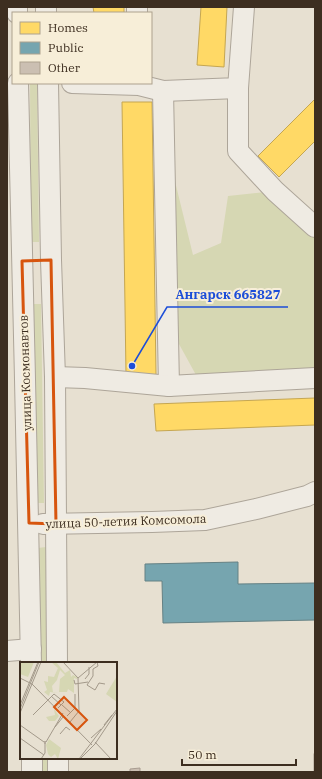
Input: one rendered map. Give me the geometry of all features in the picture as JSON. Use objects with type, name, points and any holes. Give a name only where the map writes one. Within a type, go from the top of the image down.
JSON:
[{"type":"street","points":[[244,7],[238,88],[238,151],[275,192],[315,228]]},
{"type":"street","name":"улица Космонавтов","points":[[18,84],[14,262],[29,523],[31,656]]},
{"type":"street","points":[[48,84],[51,260],[55,377],[57,662]]},
{"type":"street","points":[[139,84],[163,91],[238,88]]},
{"type":"street","points":[[163,91],[169,386]]},
{"type":"street","points":[[14,262],[51,260]]},
{"type":"street","points":[[55,377],[169,386],[315,378]]},
{"type":"street","name":"улица 50-летия Комсомола","points":[[29,523],[56,524],[205,520],[256,509],[307,496],[315,492]]},
{"type":"street","points":[[7,651],[31,656]]},
{"type":"street","points":[[32,759],[32,772]]},
{"type":"street","points":[[58,759],[58,772]]},
{"type":"highlighted area","points":[[51,260],[56,524],[29,523],[22,261]]},
{"type":"green space","points":[[30,84],[37,84],[39,242],[31,242]]},
{"type":"green space","points":[[171,165],[193,255],[221,243],[228,196],[275,191],[315,234],[315,373],[196,375],[168,324]]},
{"type":"green space","points":[[34,304],[41,304],[44,503],[37,503]]},
{"type":"green space","points":[[46,547],[47,662],[39,662],[38,548]]},
{"type":"green space","points":[[40,759],[48,759],[49,772],[40,772]]},
{"type":"building: Homes","points":[[93,7],[124,7],[124,12],[94,12]]},
{"type":"building: Homes","points":[[201,7],[227,7],[224,67],[197,65]]},
{"type":"building: Homes","points":[[315,99],[315,141],[279,177],[258,156]]},
{"type":"building: Homes","points":[[122,102],[152,102],[156,375],[126,375]]},
{"type":"building: Homes","points":[[315,398],[315,425],[156,431],[154,404]]},
{"type":"building: Public","points":[[238,562],[238,584],[315,583],[315,620],[163,623],[162,581],[145,581],[145,564]]},
{"type":"building: Other","points":[[315,754],[315,772],[314,772]]},
{"type":"building: Other","points":[[140,768],[140,772],[130,772],[130,769]]},
{"type":"place","name":"Ангарск 665827","points":[[132,366]]}]
